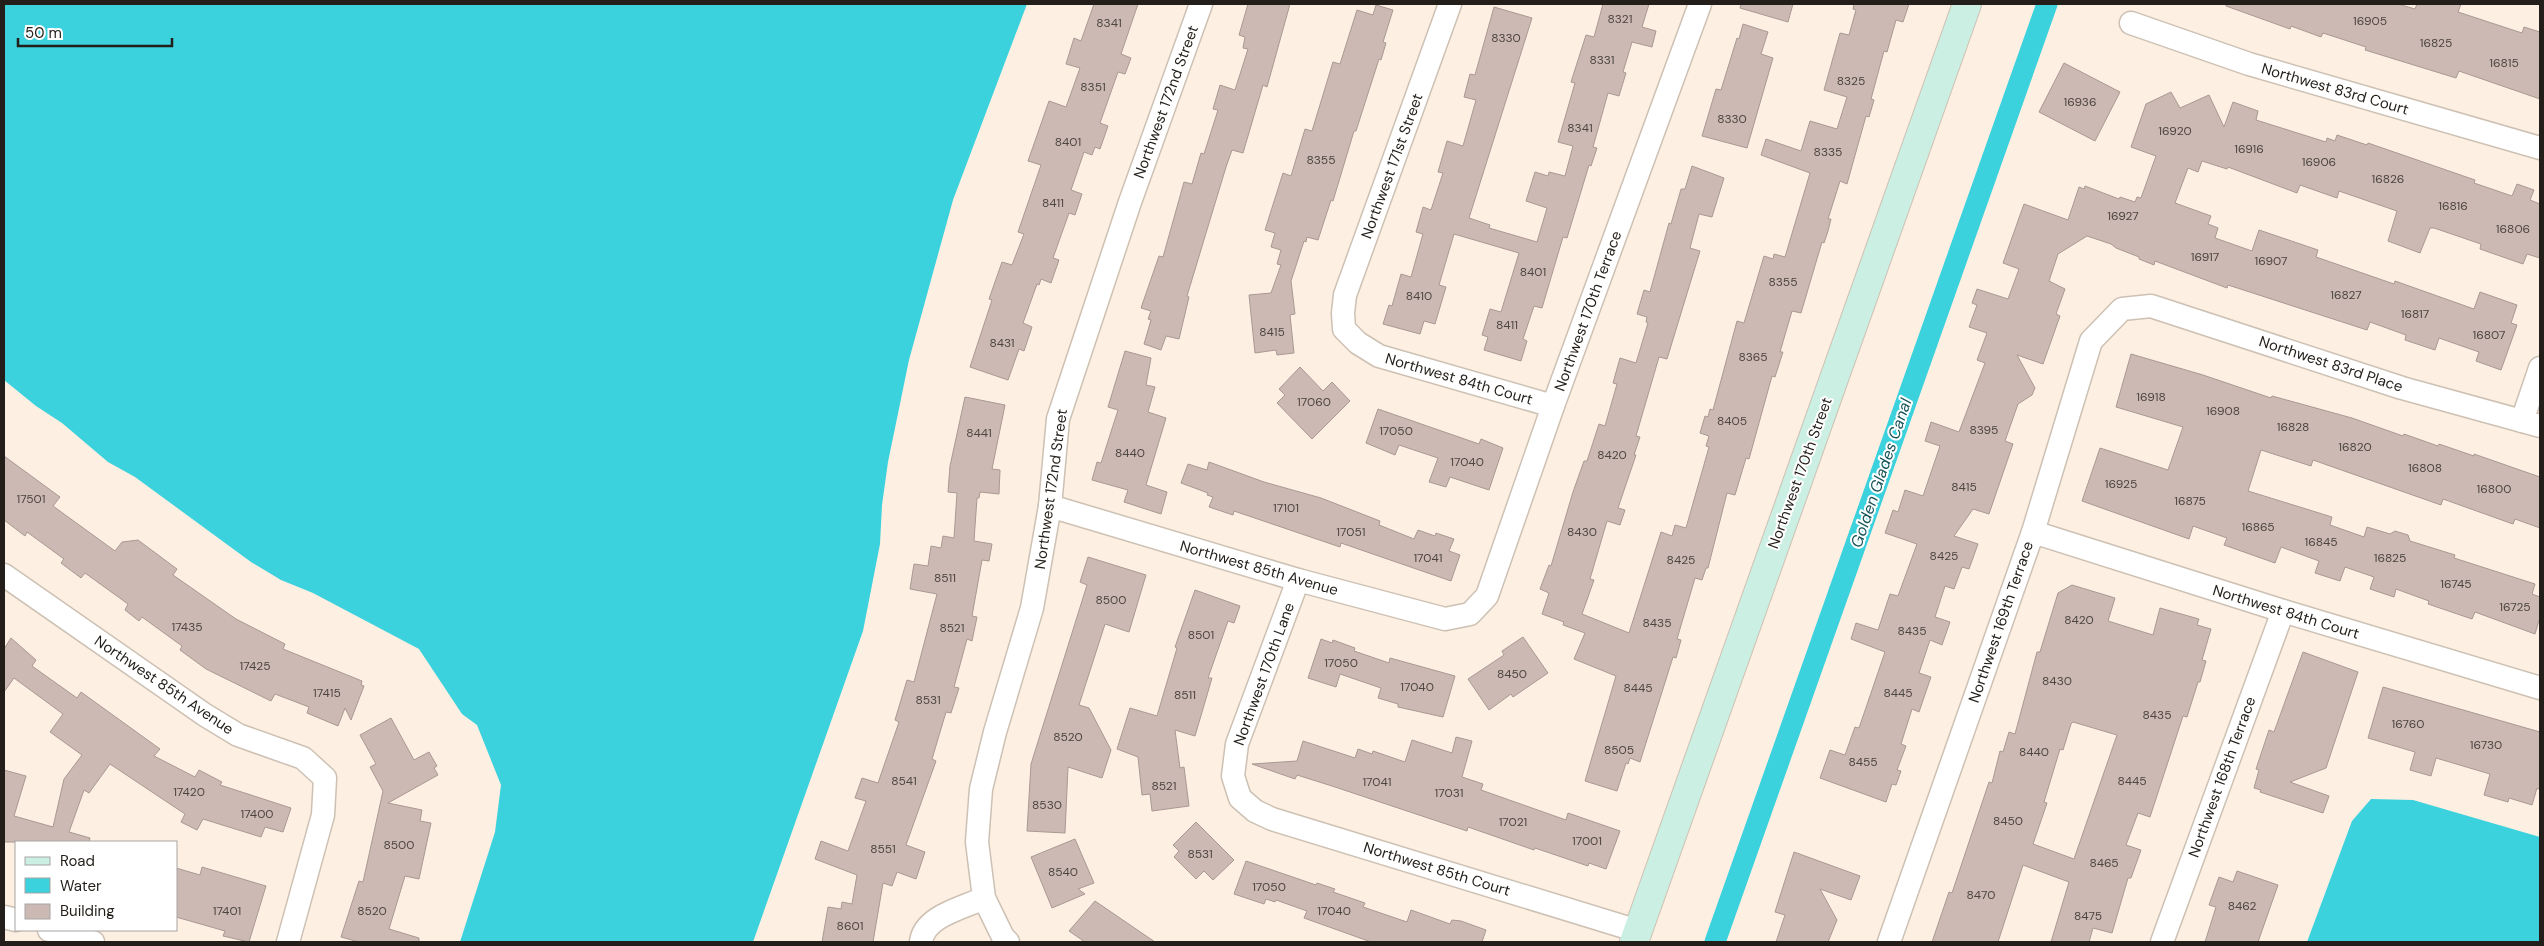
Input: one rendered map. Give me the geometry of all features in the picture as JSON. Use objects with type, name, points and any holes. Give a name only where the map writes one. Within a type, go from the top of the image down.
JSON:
[{"type":"street","name":"Northwest 172nd Street","points":[[1001,940],[984,898],[977,842],[981,789],[994,732],[1032,608],[1050,506],[1058,418],[1130,202],[1201,4]]},
{"type":"street","name":"Northwest 171st Street","points":[[1344,329],[1343,314],[1346,295],[1450,4]]},
{"type":"street","name":"Northwest 170th Terrace","points":[[1470,614],[1486,596],[1553,406],[1700,4]]},
{"type":"street","name":"Northwest 170th Street","points":[[1636,937],[1967,4]]},
{"type":"street","name":"Northwest 83rd Court","points":[[2131,23],[2249,64],[2540,148]]},
{"type":"street","name":"Northwest 83rd Place","points":[[2122,309],[2151,306],[2402,388],[2531,423]]},
{"type":"street","name":"Northwest 169th Terrace","points":[[1889,942],[2032,532],[2091,341],[2122,309]]},
{"type":"street","name":"Northwest 84th Court","points":[[1344,329],[1358,343],[1379,356],[1553,406]]},
{"type":"street","points":[[2531,423],[2540,368]]},
{"type":"street","name":"Northwest 85th Avenue","points":[[1050,506],[1298,580],[1445,620],[1470,614]]},
{"type":"street","name":"Northwest 84th Court","points":[[2032,532],[2283,611],[2540,688]]},
{"type":"street","name":"Northwest 85th Avenue","points":[[4,575],[205,716],[238,735],[303,758],[325,778],[323,815],[288,942]]},
{"type":"street","name":"Northwest 170th Lane","points":[[1240,798],[1233,776],[1237,744],[1298,580]]},
{"type":"street","name":"Northwest 168th Terrace","points":[[2162,942],[2283,611]]},
{"type":"street","name":"Northwest 85th Court","points":[[1240,798],[1255,811],[1272,819],[1636,937]]},
{"type":"street","points":[[921,942],[922,935],[932,922],[984,898]]},
{"type":"street","points":[[54,931],[93,942]]},
{"type":"water","points":[[4,4],[1027,4],[953,200],[909,360],[888,462],[882,505],[880,544],[863,631],[753,942],[460,942],[495,832],[501,785],[477,725],[462,714],[419,649],[313,593],[281,580],[251,562],[135,477],[108,462],[62,423],[36,406],[4,380]]},
{"type":"water","points":[[2371,799],[2413,800],[2540,837],[2540,942],[2307,942],[2352,821]]},
{"type":"building","points":[[1094,4],[1138,4],[1121,54],[1131,58],[1125,74],[1118,72],[1100,123],[1108,126],[1100,149],[1095,147],[1092,155],[1084,152],[1071,190],[1082,194],[1075,215],[1069,213],[1053,258],[1059,260],[1051,283],[1041,279],[1039,285],[1037,284],[1023,323],[1032,327],[1024,351],[1019,349],[1008,380],[970,367],[992,300],[989,299],[1002,262],[1012,265],[1024,234],[1018,232],[1041,165],[1028,161],[1049,101],[1066,107],[1080,68],[1066,64],[1074,38],[1081,41]]},
{"type":"building","points":[[1248,4],[1290,4],[1267,87],[1263,85],[1243,153],[1232,150],[1226,167],[1187,296],[1189,297],[1179,339],[1166,336],[1161,350],[1144,344],[1151,320],[1148,319],[1151,311],[1141,308],[1159,256],[1163,257],[1184,182],[1192,184],[1201,153],[1204,154],[1218,110],[1213,109],[1220,85],[1235,90],[1248,49],[1243,48],[1245,37],[1239,35]]},
{"type":"building","points":[[1603,4],[1649,4],[1642,27],[1656,31],[1652,47],[1632,42],[1623,72],[1626,73],[1619,96],[1608,93],[1593,147],[1597,148],[1591,166],[1589,165],[1567,238],[1563,237],[1542,308],[1534,306],[1523,339],[1527,341],[1521,361],[1484,350],[1488,337],[1482,335],[1490,309],[1501,312],[1519,253],[1454,234],[1439,285],[1446,287],[1435,324],[1424,321],[1420,334],[1383,324],[1389,305],[1392,306],[1401,274],[1411,277],[1423,234],[1416,232],[1423,207],[1431,210],[1443,173],[1438,172],[1447,141],[1463,146],[1476,100],[1464,97],[1470,74],[1475,75],[1494,7],[1532,18],[1469,218],[1490,225],[1489,228],[1537,242],[1547,208],[1526,201],[1535,172],[1548,176],[1549,172],[1565,176],[1573,146],[1558,142],[1575,83],[1571,82],[1586,35],[1594,37]]},
{"type":"building","points":[[1741,4],[1793,4],[1788,22],[1740,8]]},
{"type":"building","points":[[1854,4],[1909,4],[1903,22],[1896,20],[1887,52],[1884,51],[1871,99],[1874,100],[1869,117],[1866,116],[1847,184],[1840,181],[1828,219],[1831,219],[1828,231],[1824,243],[1822,242],[1801,313],[1792,311],[1780,352],[1783,352],[1775,377],[1772,376],[1749,459],[1746,458],[1735,495],[1727,493],[1708,568],[1706,568],[1702,580],[1695,578],[1677,639],[1681,640],[1676,658],[1673,657],[1640,762],[1630,758],[1628,764],[1626,763],[1617,791],[1585,781],[1616,676],[1574,659],[1585,633],[1563,625],[1564,622],[1542,614],[1549,593],[1540,589],[1549,565],[1551,566],[1573,492],[1584,461],[1587,461],[1599,424],[1605,426],[1617,384],[1613,383],[1620,358],[1636,363],[1648,323],[1646,322],[1647,317],[1637,314],[1644,290],[1650,292],[1669,223],[1671,224],[1681,189],[1685,189],[1692,166],[1724,178],[1712,217],[1699,214],[1690,248],[1700,251],[1667,359],[1659,357],[1636,436],[1640,437],[1634,455],[1636,455],[1618,508],[1625,510],[1620,525],[1607,521],[1590,579],[1594,580],[1582,614],[1629,633],[1661,532],[1672,536],[1675,525],[1686,528],[1709,447],[1706,446],[1709,436],[1700,433],[1705,416],[1708,417],[1710,409],[1713,410],[1737,321],[1744,323],[1764,256],[1773,259],[1774,254],[1785,257],[1810,173],[1761,155],[1766,139],[1801,151],[1810,121],[1837,129],[1847,97],[1824,90],[1840,33],[1849,35],[1856,10],[1853,9]]},
{"type":"building","points":[[2226,4],[2398,4],[2415,9],[2417,4],[2461,4],[2458,12],[2522,33],[2524,27],[2540,32],[2540,99],[2459,71],[2456,78],[2365,50],[2366,47],[2323,33],[2321,37],[2291,26],[2290,29],[2226,6]]},
{"type":"building","points":[[1376,5],[1393,10],[1383,42],[1386,43],[1381,60],[1379,59],[1356,131],[1354,131],[1333,201],[1331,200],[1318,240],[1307,237],[1306,242],[1304,241],[1291,281],[1295,314],[1290,315],[1294,353],[1277,355],[1276,350],[1255,353],[1249,295],[1271,293],[1281,265],[1277,264],[1281,250],[1271,247],[1275,233],[1265,230],[1283,173],[1291,176],[1305,129],[1312,131],[1333,62],[1340,64],[1357,10],[1373,15]]},
{"type":"building","points":[[1743,24],[1768,32],[1761,54],[1773,58],[1747,148],[1702,136],[1716,89],[1721,90]]},
{"type":"building","points":[[2064,63],[2120,92],[2095,141],[2039,112]]},
{"type":"building","points":[[2171,92],[2180,108],[2209,95],[2224,127],[2233,102],[2258,111],[2256,120],[2326,142],[2327,138],[2335,141],[2337,135],[2367,145],[2368,143],[2475,180],[2474,183],[2512,196],[2517,184],[2534,190],[2530,200],[2540,204],[2540,258],[2527,254],[2523,264],[2480,249],[2481,244],[2434,228],[2430,228],[2420,253],[2388,241],[2397,211],[2339,191],[2337,198],[2300,185],[2297,193],[2228,167],[2227,169],[2202,161],[2198,172],[2188,168],[2175,203],[2211,216],[2208,224],[2218,228],[2215,238],[2252,251],[2259,230],[2318,250],[2316,257],[2394,284],[2395,281],[2474,309],[2480,292],[2517,305],[2511,323],[2517,325],[2501,370],[2476,361],[2479,352],[2439,338],[2435,350],[2405,340],[2406,335],[2370,322],[2367,330],[2228,285],[2227,288],[2155,261],[2154,265],[2111,244],[2087,236],[2058,254],[2049,281],[2065,289],[2056,314],[2060,316],[2043,364],[2017,355],[2035,388],[2032,395],[2018,404],[2005,441],[2013,444],[1989,514],[1973,509],[1954,536],[1978,544],[1969,569],[1962,567],[1954,589],[1945,586],[1935,617],[1950,622],[1942,645],[1930,640],[1919,673],[1931,677],[1919,712],[1912,709],[1901,744],[1906,746],[1897,770],[1901,771],[1896,785],[1892,784],[1886,802],[1820,778],[1830,750],[1845,755],[1855,727],[1859,728],[1885,652],[1851,639],[1856,623],[1878,630],[1890,594],[1898,596],[1917,544],[1885,533],[1893,510],[1898,512],[1905,490],[1923,496],[1940,446],[1925,441],[1931,422],[1959,432],[1985,363],[1977,360],[1987,333],[1969,327],[1977,305],[1972,303],[1977,289],[2008,299],[2019,269],[2003,263],[2024,204],[2068,220],[2079,187],[2084,189],[2085,186],[2119,199],[2120,197],[2135,202],[2137,197],[2141,198],[2156,156],[2131,147],[2146,104]]},
{"type":"building","points":[[1125,351],[1151,358],[1146,385],[1155,387],[1148,412],[1166,418],[1146,485],[1167,492],[1161,514],[1124,502],[1128,490],[1092,480],[1097,462],[1101,463],[1118,410],[1108,407]]},
{"type":"building","points":[[2131,354],[2203,375],[2271,398],[2272,396],[2352,418],[2403,436],[2404,434],[2438,446],[2439,444],[2474,456],[2474,454],[2540,477],[2540,528],[2515,519],[2513,524],[2443,499],[2441,505],[2313,460],[2311,466],[2261,450],[2248,491],[2332,517],[2330,525],[2364,537],[2367,527],[2390,534],[2395,531],[2408,535],[2410,541],[2455,555],[2454,558],[2535,584],[2532,594],[2540,597],[2540,617],[2535,634],[2475,612],[2472,619],[2428,604],[2429,601],[2396,589],[2394,597],[2370,589],[2374,577],[2345,567],[2340,581],[2315,573],[2319,561],[2281,547],[2275,563],[2224,545],[2227,538],[2193,526],[2189,539],[2082,501],[2100,448],[2168,470],[2183,427],[2116,407]]},
{"type":"building","points":[[1300,367],[1323,391],[1332,382],[1350,401],[1312,439],[1277,403],[1285,395],[1279,389]]},
{"type":"building","points":[[965,397],[1005,405],[992,469],[1000,470],[999,494],[980,492],[979,498],[977,498],[974,541],[992,544],[989,561],[982,560],[972,616],[977,617],[972,641],[967,639],[954,687],[959,688],[951,713],[946,712],[932,759],[936,761],[906,845],[925,852],[916,879],[897,872],[892,886],[883,883],[873,942],[822,942],[828,907],[841,909],[842,902],[852,904],[857,875],[815,859],[821,841],[848,851],[866,801],[855,798],[862,778],[878,783],[899,722],[895,720],[907,680],[914,682],[937,594],[910,589],[914,564],[928,566],[931,546],[941,548],[943,536],[954,538],[957,493],[948,492],[950,466]]},
{"type":"building","points":[[1378,409],[1479,444],[1481,439],[1503,448],[1489,490],[1450,477],[1446,487],[1429,482],[1438,458],[1399,445],[1395,455],[1366,443]]},
{"type":"building","points":[[4,456],[60,497],[53,506],[115,551],[122,542],[138,540],[177,569],[173,575],[236,619],[285,644],[283,649],[362,681],[361,685],[364,686],[351,720],[345,708],[338,726],[307,713],[309,707],[275,694],[271,701],[206,669],[180,650],[182,646],[142,617],[139,621],[125,610],[128,604],[85,573],[81,578],[61,563],[64,559],[27,532],[25,536],[4,520]]},
{"type":"building","points":[[1209,462],[1264,482],[1321,498],[1380,521],[1379,525],[1414,539],[1418,530],[1435,536],[1436,533],[1454,539],[1449,551],[1460,555],[1451,581],[1341,543],[1340,547],[1234,511],[1233,515],[1209,507],[1213,497],[1207,495],[1208,493],[1181,483],[1188,464],[1207,470]]},
{"type":"building","points":[[1088,557],[1146,575],[1129,632],[1105,624],[1079,705],[1089,708],[1111,750],[1102,778],[1068,767],[1065,833],[1027,831],[1031,764],[1087,585],[1080,582]]},
{"type":"building","points":[[2072,585],[2115,598],[2108,621],[2153,635],[2160,608],[2199,619],[2197,625],[2211,629],[2202,660],[2206,661],[2200,682],[2198,682],[2187,717],[2183,716],[2150,817],[2138,813],[2126,845],[2141,850],[2131,878],[2128,878],[2112,933],[2093,928],[2089,942],[2051,942],[2069,882],[2023,865],[1998,942],[1932,942],[1949,892],[1952,893],[1989,782],[1992,783],[2000,751],[2003,752],[2009,732],[2015,734],[2037,652],[2040,652],[2058,593]],"holes":[[[2073,722],[2117,735],[2074,859],[2033,844],[2047,803],[2044,802],[2060,749],[2063,750],[2071,724]]]},
{"type":"building","points":[[1195,590],[1240,606],[1234,623],[1228,621],[1208,678],[1212,678],[1195,736],[1175,730],[1180,768],[1184,767],[1189,806],[1152,811],[1150,794],[1142,795],[1138,757],[1117,749],[1130,708],[1157,716],[1177,648],[1175,647]]},
{"type":"building","points":[[1523,637],[1548,673],[1513,697],[1511,694],[1489,710],[1468,679],[1504,655],[1502,651]]},
{"type":"building","points":[[11,638],[36,660],[32,666],[77,698],[81,692],[160,749],[154,756],[195,777],[199,770],[222,782],[220,785],[291,808],[283,832],[265,827],[261,837],[203,819],[197,830],[181,822],[185,814],[110,764],[89,793],[84,790],[69,832],[90,838],[89,841],[4,842],[4,770],[26,776],[14,816],[53,827],[64,779],[82,755],[50,732],[63,714],[14,678],[4,692],[4,649]]},
{"type":"building","points":[[1321,639],[1332,643],[1333,640],[1355,648],[1354,651],[1389,663],[1390,658],[1455,676],[1443,717],[1398,707],[1398,704],[1378,698],[1381,688],[1340,674],[1336,687],[1308,678]]},
{"type":"building","points":[[2303,652],[2358,672],[2326,768],[2290,782],[2329,796],[2323,813],[2260,792],[2261,790],[2254,788],[2259,770],[2256,769],[2269,730],[2274,732]]},
{"type":"building","points":[[2383,687],[2540,732],[2540,790],[2537,788],[2532,805],[2509,798],[2508,802],[2484,795],[2490,774],[2436,758],[2431,776],[2410,770],[2415,752],[2368,738]]},
{"type":"building","points":[[391,718],[414,760],[429,752],[437,766],[434,768],[438,775],[388,803],[422,810],[420,821],[431,823],[419,879],[405,876],[389,929],[419,938],[419,942],[359,942],[341,937],[359,881],[363,882],[383,791],[370,767],[376,764],[360,735]]},
{"type":"building","points":[[1456,737],[1472,741],[1462,777],[1483,784],[1481,790],[1566,820],[1568,813],[1620,831],[1606,869],[1589,863],[1588,866],[1535,848],[1534,850],[1468,827],[1467,831],[1297,775],[1295,779],[1252,764],[1297,761],[1303,741],[1355,758],[1358,749],[1372,754],[1373,751],[1405,762],[1412,740],[1452,753]]},
{"type":"building","points":[[1196,822],[1234,860],[1213,880],[1204,871],[1196,879],[1174,857],[1179,851],[1173,845]]},
{"type":"building","points":[[1075,839],[1094,883],[1078,889],[1085,894],[1052,908],[1031,857]]},
{"type":"building","points":[[1794,852],[1860,876],[1851,900],[1820,889],[1837,920],[1828,942],[1776,942],[1785,915],[1775,912]]},
{"type":"building","points":[[1246,861],[1316,885],[1317,883],[1335,889],[1333,892],[1365,903],[1363,907],[1407,922],[1411,910],[1450,924],[1452,920],[1461,921],[1486,930],[1482,942],[1371,942],[1304,918],[1307,911],[1276,900],[1275,902],[1266,899],[1264,904],[1234,894]]},
{"type":"building","points":[[202,867],[266,886],[249,942],[223,936],[225,931],[178,918],[178,869],[200,875]]},
{"type":"building","points":[[2237,871],[2278,885],[2258,942],[2205,942],[2216,907],[2209,905],[2219,877],[2233,882]]},
{"type":"building","points":[[1095,901],[1155,942],[1085,942],[1069,931]]},
{"type":"waterway","name":"Golden Glades Canal","points":[[1715,942],[2047,4]]}]
